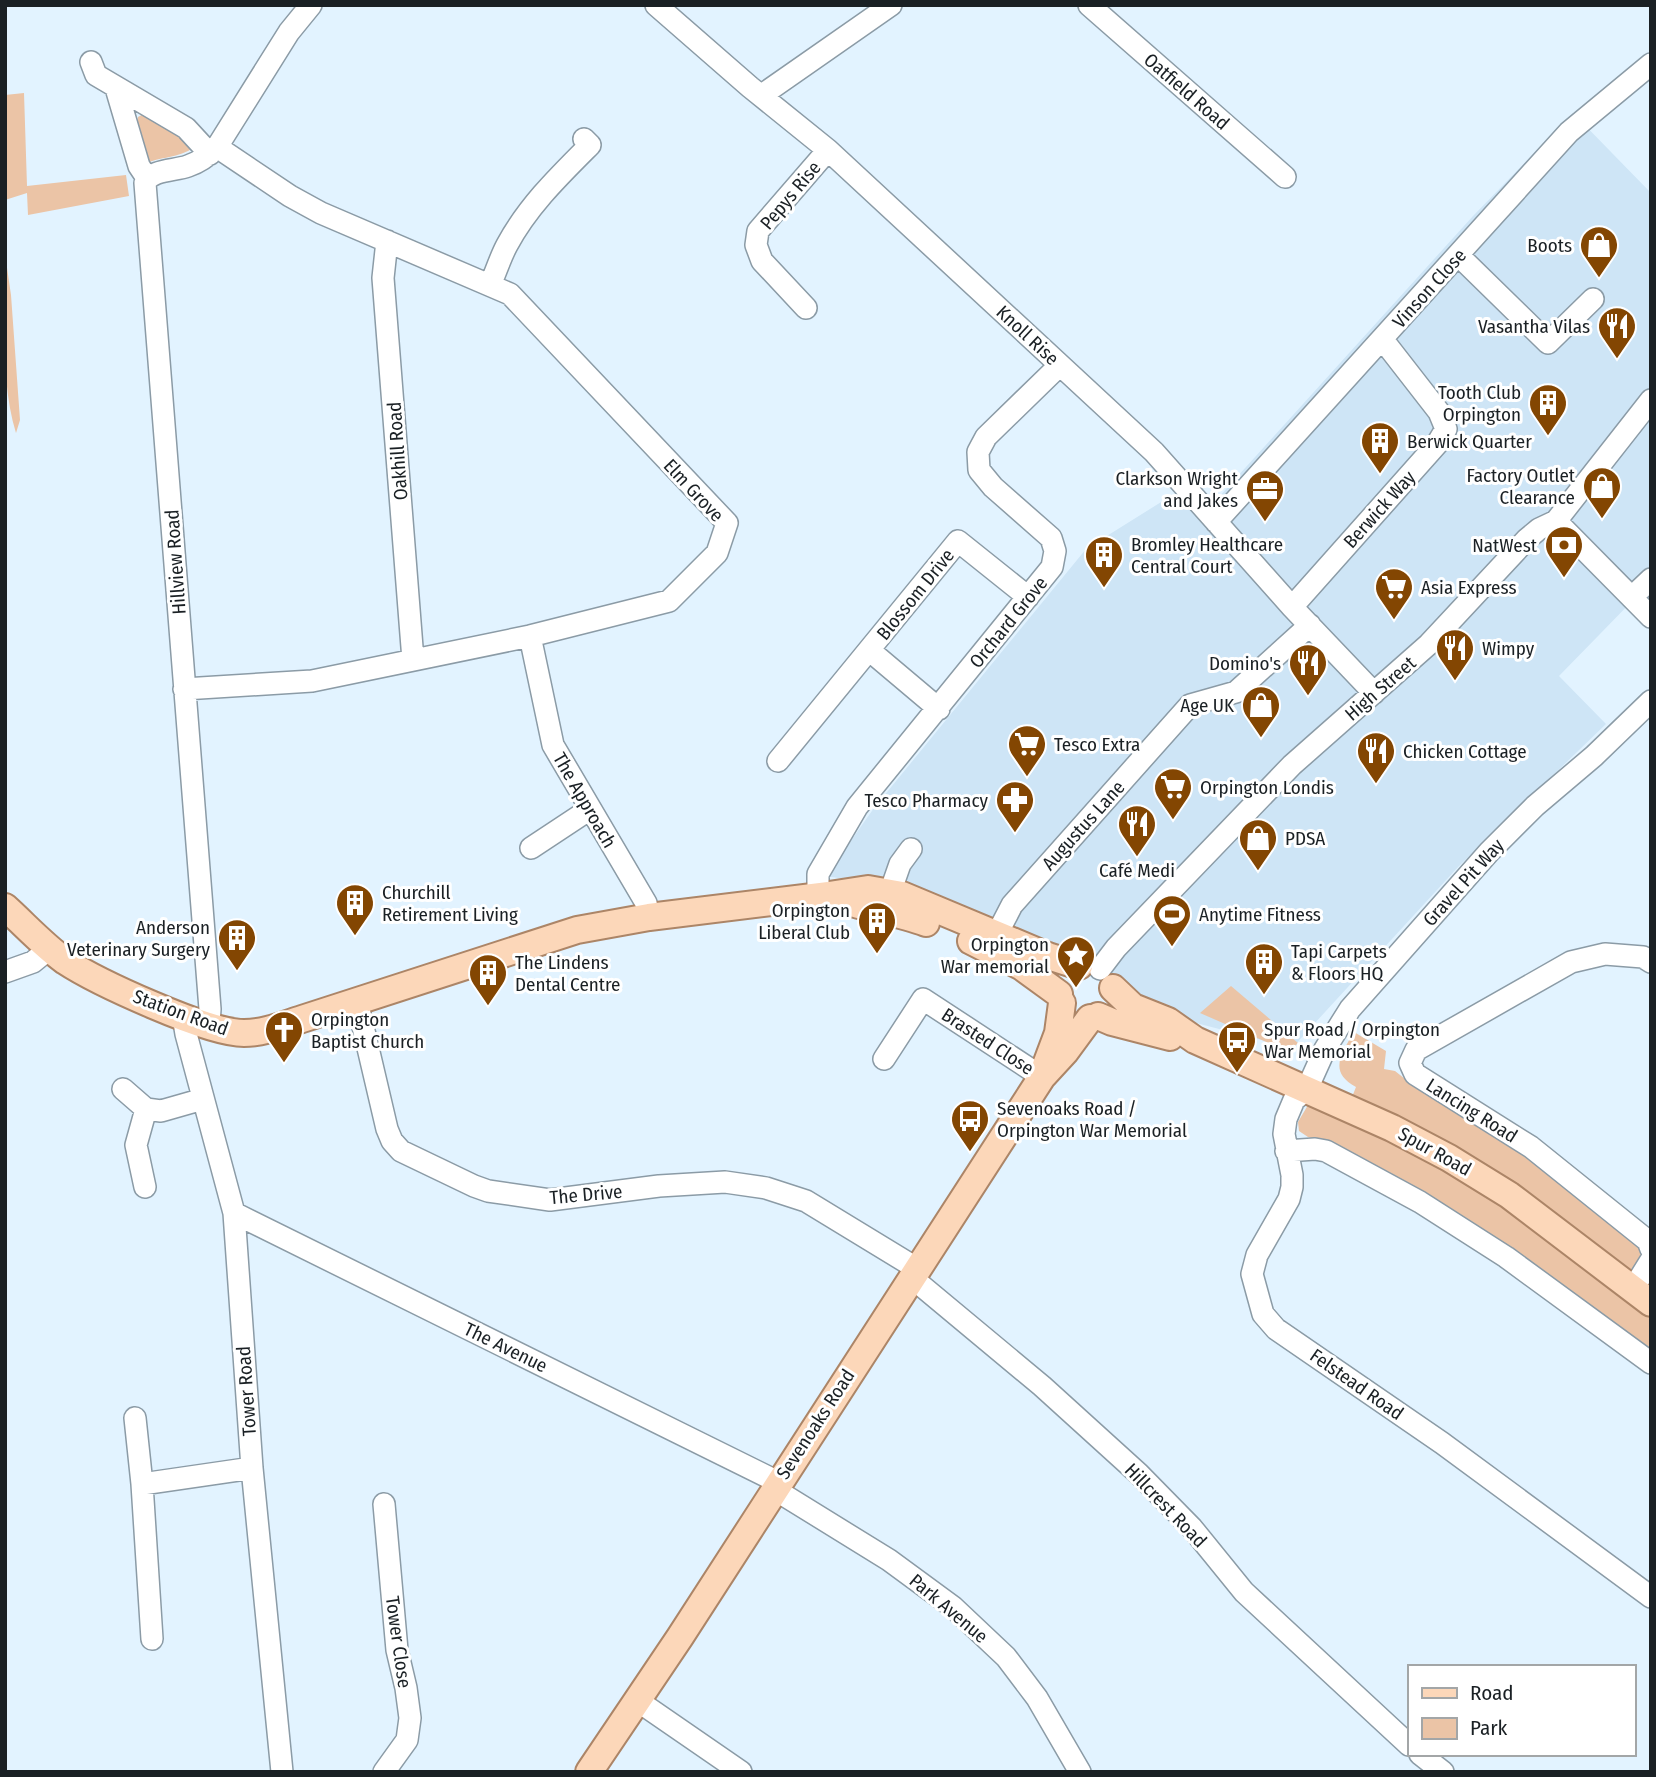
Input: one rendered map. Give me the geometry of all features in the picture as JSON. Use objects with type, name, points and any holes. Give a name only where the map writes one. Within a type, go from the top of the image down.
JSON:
[{"type":"main road","name":"Station Road","points":[[5,906],[50,948],[86,973],[183,1016],[243,1033],[263,1030],[578,930],[649,917],[824,895],[853,905],[911,898],[1097,975]]},
{"type":"main road","name":"Station Road","points":[[886,901],[915,919],[990,950],[1022,967],[1060,998]]},
{"type":"main road","points":[[1097,975],[1110,1004],[1094,1017],[1074,1016],[1060,998],[1064,977],[1097,975]]},
{"type":"main road","name":"Spur Road","points":[[1097,975],[1133,1007],[1168,1021],[1195,1040],[1392,1128],[1449,1158],[1508,1195],[1642,1296]]},
{"type":"main road","name":"Sevenoaks Road","points":[[1042,1077],[1058,1033],[1060,998]]},
{"type":"main road","name":"Spur Road","points":[[1094,1017],[1162,1035],[1195,1040]]},
{"type":"main road","name":"Sevenoaks Road","points":[[589,1772],[1042,1077],[1094,1017]]},
{"type":"street","points":[[91,62],[96,75],[116,89],[139,166],[147,178],[189,166],[214,150],[289,32],[311,5]]},
{"type":"street","name":"Knoll Rise","points":[[656,5],[828,150],[1154,452],[1292,607],[1374,693]]},
{"type":"street","points":[[762,95],[891,5]]},
{"type":"street","name":"Oatfield Road","points":[[1089,5],[1285,177]]},
{"type":"street","name":"Vinson Close","points":[[1216,522],[1569,132],[1651,64]]},
{"type":"street","name":"Elm Grove","points":[[116,89],[186,128],[214,150],[321,213],[510,294],[727,523],[717,553],[669,601],[530,636],[312,681],[184,689]]},
{"type":"street","points":[[490,285],[507,246],[523,220],[547,188],[590,145],[584,139]]},
{"type":"street","name":"Pepys Rise","points":[[806,308],[762,261],[755,245],[758,231],[828,150]]},
{"type":"street","name":"Hillview Road","points":[[147,178],[145,188],[210,1009],[209,1024]]},
{"type":"street","name":"Oakhill Road","points":[[387,241],[383,278],[413,660]]},
{"type":"street","points":[[1458,255],[1548,343],[1593,299]]},
{"type":"street","name":"Berwick Way","points":[[1292,607],[1437,444],[1446,429],[1439,412],[1382,340]]},
{"type":"street","name":"Orchard Grove","points":[[824,895],[818,874],[857,807],[939,709],[1052,566],[1055,551],[1051,538],[993,487],[979,470],[978,452],[986,437],[1060,365]]},
{"type":"street","name":"High Street","points":[[1097,975],[1116,948],[1292,765],[1429,644],[1527,539],[1539,529],[1556,521],[1651,400]]},
{"type":"street","points":[[1556,521],[1651,617]]},
{"type":"street","name":"Blossom Drive","points":[[778,761],[958,541],[1028,597]]},
{"type":"street","points":[[1632,597],[1651,579]]},
{"type":"street","name":"Augustus Lane","points":[[996,934],[1012,905],[1190,705],[1236,692],[1310,625]]},
{"type":"street","name":"The Approach","points":[[530,636],[553,745],[646,903],[649,917]]},
{"type":"street","name":"Blossom Drive","points":[[869,650],[939,709]]},
{"type":"street","name":"Gravel Pit Way","points":[[1307,1089],[1325,1049],[1350,1009],[1453,892],[1513,827],[1594,756],[1651,701]]},
{"type":"street","points":[[531,848],[590,809]]},
{"type":"street","points":[[886,901],[900,864],[911,849]]},
{"type":"street","points":[[5,972],[33,962],[50,948]]},
{"type":"street","name":"Lancing Road","points":[[1651,962],[1643,957],[1605,954],[1572,962],[1416,1050],[1409,1063],[1415,1074],[1531,1146],[1648,1241],[1651,1249]]},
{"type":"street","name":"Brasted Close","points":[[884,1059],[923,999],[1042,1077]]},
{"type":"street","name":"The Drive","points":[[357,1001],[387,1129],[392,1141],[401,1151],[488,1191],[550,1199],[659,1186],[725,1182],[766,1188],[806,1201],[914,1273]]},
{"type":"street","name":"Tower Road","points":[[183,1016],[234,1213],[252,1468],[282,1772]]},
{"type":"street","points":[[122,1089],[146,1109],[161,1111],[203,1099]]},
{"type":"street","name":"Felstead Road","points":[[1307,1089],[1294,1100],[1286,1119],[1284,1134],[1292,1175],[1289,1199],[1257,1255],[1252,1274],[1262,1314],[1276,1329],[1442,1443],[1651,1597]]},
{"type":"street","points":[[145,1187],[136,1144],[146,1109]]},
{"type":"street","points":[[1286,1151],[1326,1151],[1420,1202],[1506,1256],[1651,1363]]},
{"type":"street","name":"The Avenue","points":[[234,1213],[776,1485]]},
{"type":"street","points":[[1642,1296],[1651,1260]]},
{"type":"street","name":"Hillcrest Road","points":[[914,1273],[1139,1474],[1192,1528],[1244,1592],[1408,1744]]},
{"type":"street","points":[[135,1418],[152,1639]]},
{"type":"street","points":[[142,1484],[252,1468]]},
{"type":"street","name":"Park Avenue","points":[[776,1485],[889,1560],[953,1607],[1006,1657],[1037,1698],[1080,1772]]},
{"type":"street","name":"Tower Close","points":[[384,1504],[397,1650],[410,1718],[407,1740],[384,1772]]},
{"type":"street","points":[[638,1700],[741,1772]]},
{"type":"street","points":[[1423,1756],[1443,1772]]},
{"type":"shaded area","points":[[1573,113],[1651,193],[1651,605],[1639,594],[1559,676],[1606,724],[1459,866],[1292,1048],[1150,1011],[1100,962],[893,887],[826,876],[874,808],[1086,549],[1174,494],[1218,498],[1473,216]]},
{"type":"green space","points":[[24,93],[27,186],[126,175],[129,196],[28,215],[27,193],[5,200],[5,95]]},
{"type":"green space","points":[[145,113],[196,145],[179,155],[147,163],[136,126],[138,117]]},
{"type":"green space","points":[[5,254],[11,295],[20,420],[16,433],[5,369]]},
{"type":"green space","points":[[1231,986],[1298,1043],[1289,1052],[1200,1013]]},
{"type":"green space","points":[[1354,1032],[1386,1051],[1384,1069],[1395,1071],[1419,1090],[1534,1160],[1640,1245],[1645,1255],[1632,1276],[1352,1097],[1356,1087],[1342,1075],[1340,1062]]},
{"type":"green space","points":[[1318,1101],[1439,1164],[1501,1202],[1651,1318],[1651,1355],[1321,1141],[1299,1131],[1298,1122],[1308,1105]]},
{"type":"place","name":"Boots","points":[[1599,279]]},
{"type":"place","name":"Vasantha Vilas","points":[[1617,360]]},
{"type":"place","name":"Tooth Club Orpington","points":[[1548,437]]},
{"type":"place","name":"Berwick Quarter","points":[[1380,475]]},
{"type":"place","name":"Factory Outlet Clearance","points":[[1602,520]]},
{"type":"place","name":"Clarkson Wright and Jakes","points":[[1265,523]]},
{"type":"place","name":"NatWest","points":[[1564,579]]},
{"type":"place","name":"Bromley Healthcare Central Court","points":[[1104,589]]},
{"type":"place","name":"Asia Express","points":[[1394,621]]},
{"type":"place","name":"Wimpy","points":[[1455,682]]},
{"type":"place","name":"Domino's","points":[[1308,697]]},
{"type":"place","name":"Age UK","points":[[1261,739]]},
{"type":"place","name":"Tesco Extra","points":[[1027,778]]},
{"type":"place","name":"Chicken Cottage","points":[[1376,785]]},
{"type":"place","name":"Orpington Londis","points":[[1173,821]]},
{"type":"place","name":"Tesco Pharmacy","points":[[1015,834]]},
{"type":"place","name":"Café Medi","points":[[1137,858]]},
{"type":"place","name":"PDSA","points":[[1258,872]]},
{"type":"place","name":"Churchill Retirement Living","points":[[355,937]]},
{"type":"place","name":"Anytime Fitness","points":[[1172,948]]},
{"type":"place","name":"Orpington Liberal Club","points":[[877,955]]},
{"type":"place","name":"Anderson Veterinary Surgery","points":[[237,972]]},
{"type":"place","name":"Orpington War memorial","points":[[1076,989]]},
{"type":"place","name":"Tapi Carpets & Floors HQ","points":[[1264,996]]},
{"type":"place","name":"The Lindens Dental Centre","points":[[488,1007]]},
{"type":"place","name":"Orpington Baptist Church","points":[[284,1064]]},
{"type":"place","name":"Spur Road / Orpington War Memorial","points":[[1237,1074]]},
{"type":"place","name":"Sevenoaks Road / Orpington War Memorial","points":[[970,1153]]}]
